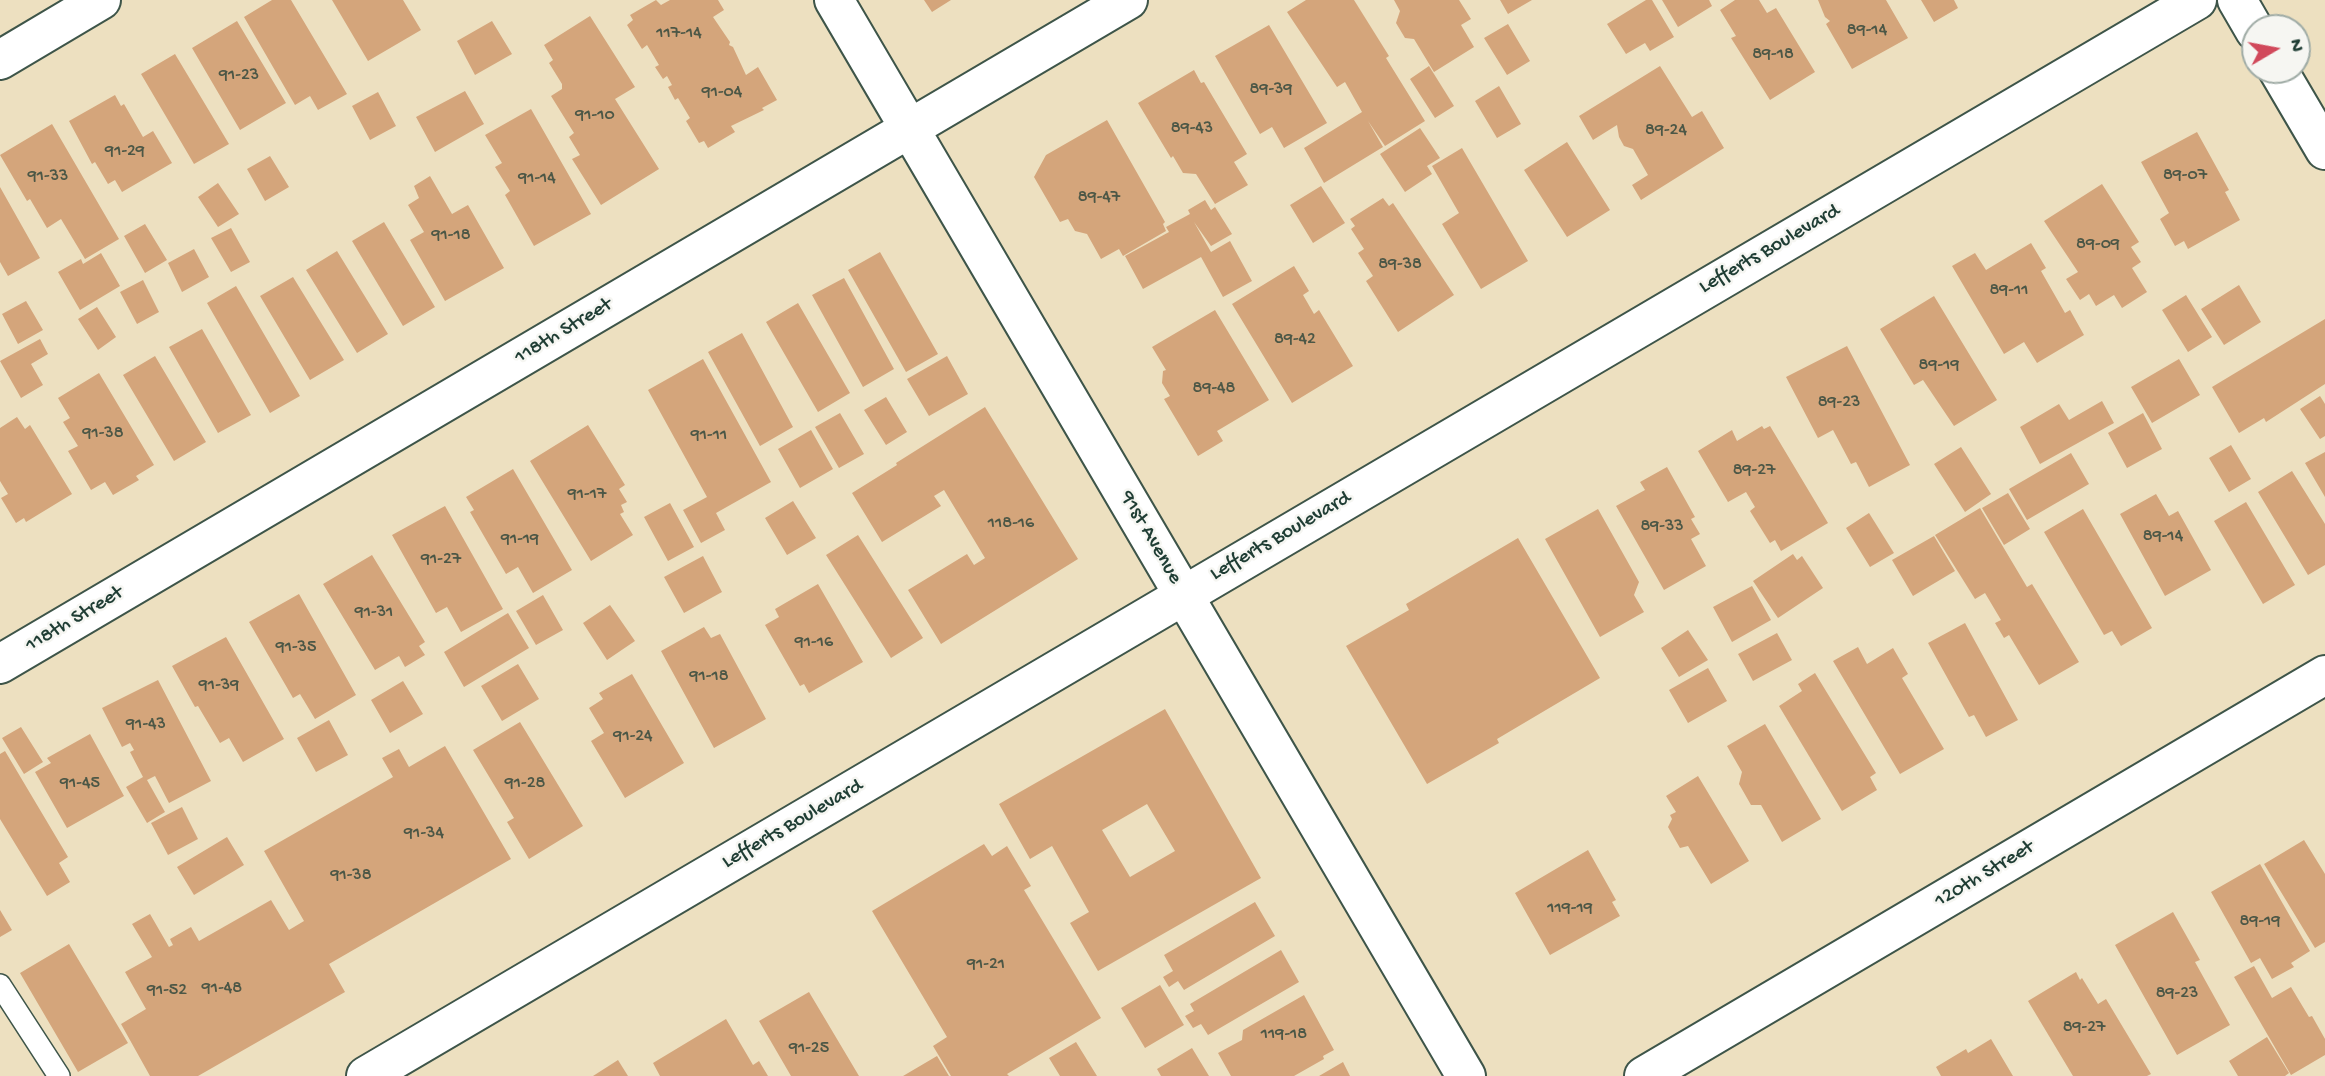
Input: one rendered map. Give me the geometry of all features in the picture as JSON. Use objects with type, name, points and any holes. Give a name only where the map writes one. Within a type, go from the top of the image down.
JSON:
[{"type":"street","points":[[0,60],[102,0]]},
{"type":"street","name":"91st Avenue","points":[[834,0],[1466,1076]]},
{"type":"street","name":"118th Street","points":[[0,664],[1128,0]]},
{"type":"street","name":"Lefferts Boulevard","points":[[366,1076],[2197,0]]},
{"type":"street","points":[[2286,84],[2325,150]]},
{"type":"street","name":"120th Street","points":[[1644,1076],[2325,675]]},
{"type":"lane","points":[[0,985],[59,1076]]},
{"type":"building","points":[[272,0],[291,0],[347,94],[318,110],[310,96],[295,105],[244,17]]},
{"type":"building","points":[[332,0],[403,0],[421,30],[368,61]]},
{"type":"building","points":[[656,0],[661,5],[670,0],[718,0],[724,10],[713,17],[730,42],[729,45],[733,47],[746,75],[758,67],[777,100],[762,108],[764,110],[731,126],[735,132],[708,148],[704,141],[699,143],[686,121],[690,118],[668,87],[672,85],[667,76],[663,79],[655,67],[659,65],[647,45],[642,49],[627,25],[633,20],[630,15]]},
{"type":"building","points":[[924,0],[951,0],[932,12]]},
{"type":"building","points":[[1306,0],[1354,0],[1425,121],[1385,146],[1368,121],[1383,147],[1324,183],[1304,148],[1362,112],[1345,82],[1337,87],[1287,12]]},
{"type":"building","points":[[1394,0],[1459,0],[1471,19],[1461,25],[1474,47],[1434,72],[1414,39],[1405,38],[1396,23],[1400,11]]},
{"type":"building","points":[[1500,0],[1532,0],[1508,14]]},
{"type":"building","points":[[1646,0],[1652,0],[1674,37],[1650,51],[1645,43],[1626,54],[1607,24]]},
{"type":"building","points":[[1662,0],[1709,0],[1712,6],[1678,27]]},
{"type":"building","points":[[1735,0],[1759,0],[1767,13],[1776,8],[1815,72],[1770,100],[1731,38],[1736,36],[1720,10]]},
{"type":"building","points":[[1818,0],[1886,0],[1908,38],[1852,69],[1826,24],[1830,21],[1825,17]]},
{"type":"building","points":[[1921,0],[1954,0],[1958,8],[1934,22]]},
{"type":"building","points":[[590,16],[635,87],[615,99],[659,169],[601,205],[572,159],[580,155],[569,137],[574,133],[551,96],[562,89],[562,84],[549,63],[553,60],[544,45]]},
{"type":"building","points":[[237,21],[286,103],[240,130],[192,48]]},
{"type":"building","points":[[492,21],[512,54],[475,75],[457,41]]},
{"type":"building","points":[[1508,24],[1530,61],[1507,75],[1484,38]]},
{"type":"building","points":[[1269,25],[1327,123],[1284,148],[1272,127],[1260,134],[1215,56]]},
{"type":"building","points":[[175,54],[229,144],[194,164],[141,74]]},
{"type":"building","points":[[1429,66],[1454,106],[1435,118],[1410,79]]},
{"type":"building","points":[[1660,66],[1692,117],[1702,111],[1724,148],[1641,200],[1632,185],[1648,175],[1633,149],[1624,146],[1617,125],[1593,140],[1579,116]]},
{"type":"building","points":[[1194,70],[1247,154],[1234,162],[1248,185],[1215,204],[1196,174],[1183,173],[1173,156],[1171,158],[1138,103]]},
{"type":"building","points":[[1499,86],[1521,124],[1497,138],[1475,101]]},
{"type":"building","points":[[465,91],[484,124],[435,152],[416,117]]},
{"type":"building","points":[[378,92],[396,126],[370,140],[352,106]]},
{"type":"building","points":[[115,95],[121,106],[124,104],[143,137],[153,131],[172,163],[122,192],[115,180],[108,184],[95,162],[92,164],[69,121]]},
{"type":"building","points":[[531,109],[591,214],[534,246],[505,195],[510,191],[495,167],[502,163],[485,135]]},
{"type":"building","points":[[1107,120],[1165,222],[1163,224],[1166,231],[1123,256],[1119,249],[1101,259],[1087,234],[1075,231],[1068,219],[1060,222],[1034,177],[1046,155]]},
{"type":"building","points":[[52,124],[119,239],[85,259],[61,219],[47,228],[30,199],[27,201],[0,155]]},
{"type":"building","points":[[1420,128],[1440,158],[1427,166],[1432,174],[1405,192],[1380,154]]},
{"type":"building","points":[[2197,132],[2229,190],[2225,192],[2240,220],[2188,249],[2184,241],[2175,246],[2160,219],[2169,213],[2141,162]]},
{"type":"building","points":[[1567,142],[1610,210],[1567,237],[1524,170]]},
{"type":"building","points":[[1462,148],[1528,261],[1481,289],[1442,224],[1459,213],[1432,166]]},
{"type":"building","points":[[270,156],[289,187],[265,201],[247,169]]},
{"type":"building","points":[[430,176],[452,214],[468,205],[504,268],[445,301],[410,240],[424,232],[408,205],[419,198],[414,186]]},
{"type":"building","points":[[218,183],[239,214],[218,227],[198,197]]},
{"type":"building","points":[[2102,184],[2139,242],[2131,247],[2141,262],[2132,268],[2147,292],[2122,308],[2114,295],[2096,306],[2089,294],[2080,300],[2066,279],[2078,272],[2044,221]]},
{"type":"building","points":[[1321,186],[1345,223],[1313,243],[1290,205]]},
{"type":"building","points":[[0,187],[40,258],[8,276],[0,262]]},
{"type":"building","points":[[1383,198],[1389,206],[1393,203],[1454,295],[1398,332],[1366,281],[1373,276],[1358,253],[1364,249],[1351,229],[1355,226],[1350,219]]},
{"type":"building","points":[[1205,200],[1211,210],[1215,207],[1232,234],[1211,246],[1194,222],[1211,252],[1230,241],[1252,281],[1223,297],[1201,257],[1143,289],[1125,256],[1169,232],[1166,227],[1190,214],[1188,210]]},
{"type":"building","points":[[384,222],[435,307],[403,326],[352,241]]},
{"type":"building","points":[[145,224],[167,260],[145,273],[124,236]]},
{"type":"building","points":[[231,228],[250,262],[231,272],[211,238]]},
{"type":"building","points":[[2031,243],[2046,268],[2041,271],[2065,313],[2070,310],[2084,335],[2037,363],[2024,342],[2004,354],[1952,266],[1975,253],[1986,270]]},
{"type":"building","points":[[194,249],[209,277],[182,292],[168,263]]},
{"type":"building","points":[[337,251],[388,334],[357,353],[306,270]]},
{"type":"building","points":[[880,252],[938,354],[906,372],[848,270]]},
{"type":"building","points":[[101,253],[120,286],[80,310],[58,272],[81,259],[83,264]]},
{"type":"building","points":[[1294,266],[1309,291],[1303,295],[1314,314],[1319,310],[1353,366],[1292,403],[1232,304]]},
{"type":"building","points":[[293,277],[344,360],[310,380],[260,296]]},
{"type":"building","points":[[844,278],[894,369],[863,387],[812,295]]},
{"type":"building","points":[[143,280],[159,312],[137,324],[120,292]]},
{"type":"building","points":[[2239,285],[2261,322],[2224,345],[2201,309]]},
{"type":"building","points":[[236,286],[300,396],[270,413],[207,303]]},
{"type":"building","points":[[2186,295],[2212,337],[2188,352],[2162,310]]},
{"type":"building","points":[[1934,296],[1997,400],[1954,426],[1923,380],[1914,385],[1880,329]]},
{"type":"building","points":[[26,301],[43,330],[18,344],[2,314]]},
{"type":"building","points":[[798,303],[850,393],[818,412],[766,322]]},
{"type":"building","points":[[97,307],[116,337],[98,350],[78,319]]},
{"type":"building","points":[[1215,310],[1269,400],[1217,431],[1223,441],[1198,456],[1164,399],[1170,396],[1162,383],[1163,371],[1166,370],[1152,347]]},
{"type":"building","points":[[2325,319],[2325,384],[2266,422],[2264,418],[2239,433],[2212,387]]},
{"type":"building","points":[[202,329],[251,415],[218,433],[169,347]]},
{"type":"building","points":[[742,333],[793,427],[760,446],[708,352]]},
{"type":"building","points":[[40,339],[48,354],[31,364],[43,385],[21,398],[0,361]]},
{"type":"building","points":[[1847,346],[1910,465],[1869,487],[1856,462],[1851,464],[1833,430],[1818,438],[1786,377]]},
{"type":"building","points":[[155,356],[206,442],[174,461],[123,375]]},
{"type":"building","points":[[947,356],[968,394],[929,416],[907,379]]},
{"type":"building","points":[[703,359],[771,482],[716,513],[725,530],[701,543],[683,510],[707,497],[648,390]]},
{"type":"building","points":[[2179,359],[2200,395],[2152,423],[2131,387]]},
{"type":"building","points":[[99,373],[154,465],[136,476],[139,480],[113,495],[105,482],[91,490],[68,451],[78,446],[63,422],[70,418],[58,398]]},
{"type":"building","points":[[2320,396],[2325,404],[2325,436],[2320,439],[2300,409]]},
{"type":"building","points":[[886,397],[907,432],[886,445],[864,410]]},
{"type":"building","points":[[2102,401],[2114,423],[2040,464],[2020,427],[2059,404],[2069,420]]},
{"type":"building","points":[[985,407],[1078,559],[941,644],[908,590],[967,554],[974,565],[985,558],[944,490],[934,496],[941,506],[882,542],[852,493]]},
{"type":"building","points":[[840,413],[864,454],[839,468],[815,427]]},
{"type":"building","points":[[2143,413],[2162,449],[2127,468],[2108,433]]},
{"type":"building","points":[[17,417],[25,429],[30,425],[72,494],[26,522],[24,518],[16,523],[1,498],[8,494],[0,481],[0,428]]},
{"type":"building","points":[[588,425],[625,485],[619,489],[627,502],[621,505],[624,512],[620,514],[633,535],[591,561],[530,461]]},
{"type":"building","points":[[1762,426],[1764,429],[1770,426],[1828,523],[1781,551],[1775,540],[1770,543],[1750,511],[1755,507],[1746,492],[1728,502],[1698,451],[1732,430],[1737,441]]},
{"type":"building","points":[[811,430],[833,469],[800,488],[778,449]]},
{"type":"building","points":[[2231,445],[2251,479],[2229,492],[2209,458]]},
{"type":"building","points":[[1961,447],[1991,494],[1965,512],[1934,464]]},
{"type":"building","points":[[2325,452],[2325,497],[2305,463]]},
{"type":"building","points":[[2071,453],[2089,484],[2027,520],[2009,489]]},
{"type":"building","points":[[1667,467],[1695,517],[1691,519],[1700,534],[1691,539],[1706,566],[1664,590],[1616,506],[1645,490],[1640,482]]},
{"type":"building","points":[[513,469],[572,570],[533,593],[518,567],[506,574],[470,512],[474,510],[466,497]]},
{"type":"building","points":[[2292,471],[2325,524],[2325,565],[2308,575],[2258,492]]},
{"type":"building","points":[[2008,493],[2030,529],[2004,545],[1982,508]]},
{"type":"building","points":[[2156,494],[2169,516],[2178,511],[2211,570],[2165,596],[2120,514]]},
{"type":"building","points":[[793,501],[816,538],[787,555],[765,518]]},
{"type":"building","points":[[2246,502],[2295,585],[2263,604],[2214,521]]},
{"type":"building","points":[[670,503],[694,547],[668,561],[644,517]]},
{"type":"building","points":[[445,506],[503,609],[461,632],[447,607],[436,613],[392,535]]},
{"type":"building","points":[[1980,508],[2027,587],[2032,584],[2079,662],[2039,685],[2009,635],[2004,638],[1995,623],[2001,620],[1985,593],[1975,599],[1935,535]]},
{"type":"building","points":[[1598,509],[1639,582],[1634,595],[1644,612],[1600,637],[1545,539]]},
{"type":"building","points":[[2083,509],[2152,628],[2121,646],[2112,631],[2104,635],[2044,532]]},
{"type":"building","points":[[1869,513],[1894,553],[1870,567],[1846,528]]},
{"type":"building","points":[[858,535],[923,638],[891,658],[826,555]]},
{"type":"building","points":[[1934,536],[1955,571],[1913,596],[1892,560]]},
{"type":"building","points":[[1518,538],[1600,678],[1497,739],[1499,743],[1427,784],[1346,646],[1409,610],[1406,604]]},
{"type":"building","points":[[1793,554],[1797,560],[1802,556],[1823,588],[1778,618],[1753,581]]},
{"type":"building","points":[[372,555],[425,642],[419,646],[425,655],[405,667],[399,656],[375,670],[323,584]]},
{"type":"building","points":[[703,556],[722,592],[684,613],[664,577]]},
{"type":"building","points":[[818,584],[863,662],[809,693],[804,684],[800,686],[765,625],[779,617],[775,609]]},
{"type":"building","points":[[1752,586],[1771,620],[1732,642],[1713,607]]},
{"type":"building","points":[[299,594],[356,695],[315,719],[300,694],[293,698],[249,622]]},
{"type":"building","points":[[543,595],[563,630],[536,645],[516,611]]},
{"type":"building","points":[[610,605],[635,641],[607,660],[583,623]]},
{"type":"building","points":[[508,613],[529,648],[464,687],[444,652]]},
{"type":"building","points":[[1965,623],[2018,720],[1986,737],[1974,715],[1969,717],[1928,643]]},
{"type":"building","points":[[704,627],[711,638],[720,634],[766,719],[714,748],[661,651]]},
{"type":"building","points":[[1688,630],[1708,660],[1679,677],[1661,648]]},
{"type":"building","points":[[1777,633],[1792,660],[1753,681],[1738,654]]},
{"type":"building","points":[[226,637],[284,739],[243,762],[229,738],[220,743],[198,706],[195,707],[172,666]]},
{"type":"building","points":[[1858,647],[1867,664],[1893,648],[1908,674],[1902,678],[1944,749],[1900,774],[1833,661]]},
{"type":"building","points":[[518,664],[539,699],[502,721],[481,686]]},
{"type":"building","points":[[1708,668],[1727,701],[1688,723],[1669,690]]},
{"type":"building","points":[[1815,673],[1876,773],[1870,777],[1877,790],[1842,811],[1779,706],[1802,691],[1798,684]]},
{"type":"building","points":[[632,674],[684,763],[625,798],[591,741],[604,733],[589,708],[603,699],[599,693]]},
{"type":"building","points":[[158,680],[211,781],[169,803],[155,776],[147,780],[165,812],[147,823],[126,787],[143,777],[130,752],[134,750],[130,743],[122,747],[102,708]]},
{"type":"building","points":[[403,681],[423,714],[390,733],[371,700]]},
{"type":"building","points":[[1165,709],[1261,878],[1098,971],[1070,923],[1089,912],[1052,846],[1030,859],[999,804]],"holes":[[[1147,804],[1175,851],[1130,877],[1102,830]]]},
{"type":"building","points":[[329,720],[348,755],[316,772],[297,738]]},
{"type":"building","points":[[520,722],[583,826],[529,859],[507,822],[514,818],[473,750]]},
{"type":"building","points":[[1765,724],[1821,819],[1782,842],[1761,805],[1751,805],[1739,784],[1742,772],[1727,746]]},
{"type":"building","points":[[21,727],[43,762],[24,774],[2,738]]},
{"type":"building","points":[[90,734],[124,796],[67,828],[35,772],[51,763],[47,758]]},
{"type":"building","points":[[445,746],[511,859],[329,964],[345,992],[198,1076],[150,1076],[121,1024],[146,1009],[125,972],[152,957],[132,924],[150,914],[169,947],[173,945],[170,939],[191,927],[199,941],[271,900],[289,930],[304,921],[264,851],[393,777],[382,758],[399,749],[409,767]]},
{"type":"building","points":[[5,751],[68,857],[59,863],[70,882],[47,896],[0,819],[0,754]]},
{"type":"building","points":[[1698,776],[1749,861],[1711,884],[1688,846],[1680,848],[1668,827],[1672,819],[1670,815],[1676,812],[1666,796]]},
{"type":"building","points":[[182,807],[198,839],[168,855],[151,823]]},
{"type":"building","points":[[227,837],[244,865],[194,895],[177,867]]},
{"type":"building","points":[[2304,840],[2325,874],[2325,942],[2315,948],[2264,864]]},
{"type":"building","points":[[984,844],[992,856],[1007,846],[1031,886],[1024,890],[1101,1018],[1007,1074],[1009,1076],[951,1076],[933,1046],[947,1037],[872,911]]},
{"type":"building","points":[[1588,850],[1616,900],[1612,902],[1620,916],[1550,955],[1515,893]]},
{"type":"building","points":[[2260,864],[2310,951],[2291,963],[2294,967],[2272,979],[2260,958],[2251,963],[2211,892]]},
{"type":"building","points":[[1255,902],[1275,936],[1184,990],[1178,981],[1169,987],[1163,977],[1173,971],[1164,955]]},
{"type":"building","points":[[0,910],[12,930],[0,937]]},
{"type":"building","points":[[2173,912],[2200,960],[2195,962],[2230,1025],[2177,1055],[2115,945]]},
{"type":"building","points":[[69,944],[128,1043],[78,1072],[20,973]]},
{"type":"building","points":[[1281,950],[1299,982],[1208,1035],[1201,1024],[1193,1028],[1185,1016],[1194,1011],[1190,1004]]},
{"type":"building","points":[[2254,966],[2272,998],[2291,987],[2325,1039],[2325,1055],[2291,1075],[2234,977]]},
{"type":"building","points":[[2076,972],[2098,1004],[2106,999],[2151,1074],[2073,1076],[2028,1001]]},
{"type":"building","points":[[1160,985],[1184,1025],[1145,1048],[1121,1008]]},
{"type":"building","points":[[809,992],[859,1076],[791,1076],[759,1021]]},
{"type":"building","points":[[1304,995],[1334,1050],[1294,1076],[1231,1076],[1218,1053],[1242,1040],[1243,1030]]},
{"type":"building","points":[[726,1019],[753,1065],[759,1061],[768,1076],[660,1076],[653,1063]]},
{"type":"building","points":[[2267,1037],[2289,1073],[2285,1076],[2238,1076],[2229,1061]]},
{"type":"building","points":[[1991,1039],[2013,1076],[1941,1076],[1936,1067],[1966,1049],[1968,1053]]},
{"type":"building","points":[[1076,1042],[1097,1076],[1060,1076],[1049,1058]]},
{"type":"building","points":[[1192,1048],[1209,1076],[1161,1076],[1157,1069]]},
{"type":"building","points":[[937,1056],[949,1076],[903,1076]]},
{"type":"building","points":[[618,1060],[628,1076],[593,1076]]},
{"type":"building","points":[[1343,1062],[1350,1076],[1319,1076]]}]
